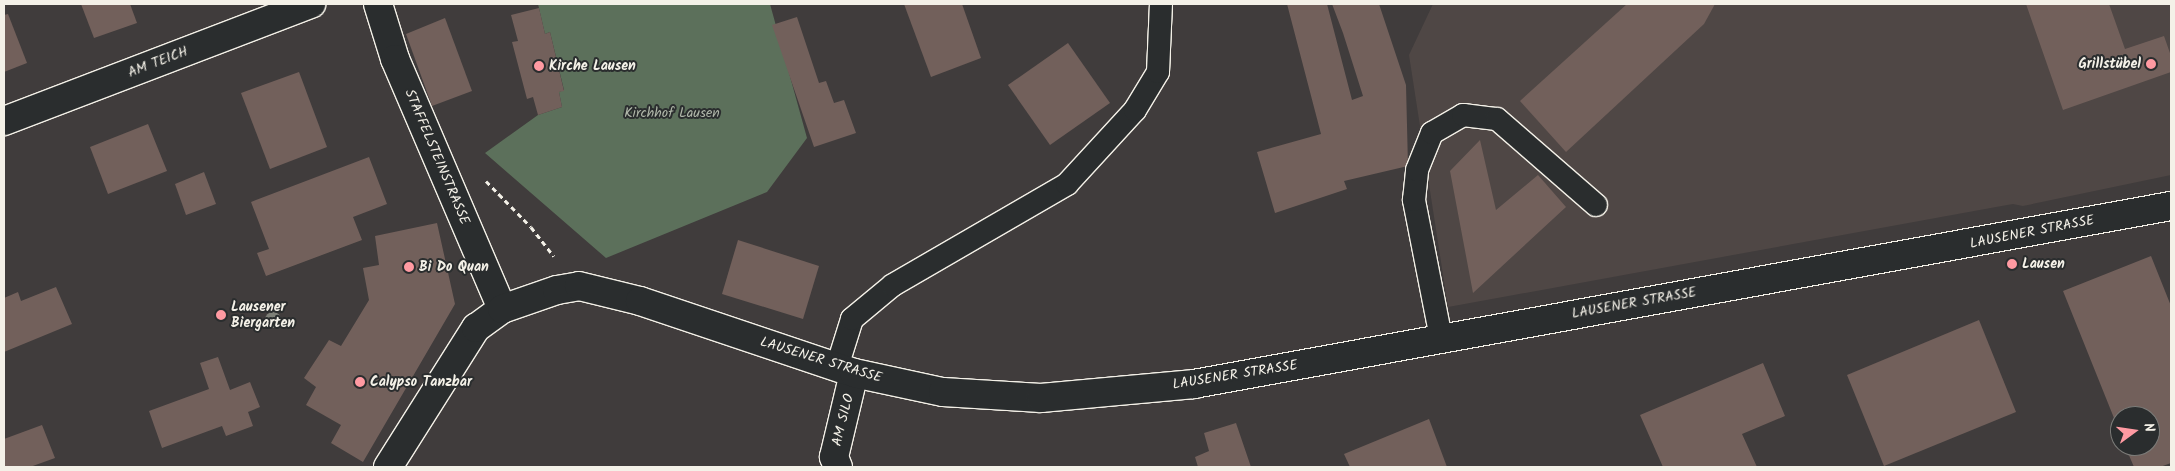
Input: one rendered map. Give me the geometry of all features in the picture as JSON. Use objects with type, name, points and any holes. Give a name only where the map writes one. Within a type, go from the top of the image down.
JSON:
[{"type":"main road","name":"AM TEICH","points":[[4,121],[311,4]]},
{"type":"main road","name":"STAFFELSTEINSTRASSE","points":[[378,4],[395,59],[502,309]]},
{"type":"main road","name":"LAUSENER STRASSE","points":[[388,467],[476,328],[502,309],[557,290],[578,286],[640,300],[845,370],[943,392],[1042,398],[1194,384],[2171,206]]},
{"type":"main road","name":"AM SILO","points":[[838,467],[834,457],[845,370]]},
{"type":"lane","points":[[845,370],[852,319],[893,285],[1067,184],[1135,110],[1158,72],[1160,4]]},
{"type":"lane","points":[[1441,338],[1414,200],[1417,170],[1432,133],[1463,115],[1497,118],[1596,205]]},
{"type":"path","points":[[484,178],[531,227],[578,286]]},
{"type":"shaded area","points":[[1433,4],[2171,4],[2171,175],[2023,206],[2013,204],[1448,307],[1409,55]]},
{"type":"green space","name":"Kirchhof Lausen","points":[[538,4],[770,4],[807,138],[767,192],[606,258],[485,153],[538,115],[562,107],[559,92],[564,90],[550,32],[545,34]]},
{"type":"building","points":[[81,4],[130,4],[137,23],[94,38]]},
{"type":"building","points":[[904,4],[962,4],[981,58],[931,77]]},
{"type":"building","points":[[1287,4],[1327,4],[1352,100],[1363,96],[1332,4],[1379,4],[1406,85],[1408,166],[1344,181],[1347,189],[1275,213],[1257,152],[1321,134]]},
{"type":"building","points":[[1627,4],[1715,4],[1704,24],[1566,152],[1520,101]]},
{"type":"building","points":[[2026,4],[2109,4],[2125,49],[2164,36],[2171,56],[2171,72],[2063,110]]},
{"type":"building","name":"Kirche Lausen","points":[[539,8],[545,34],[550,32],[564,91],[559,92],[562,107],[538,115],[533,97],[527,99],[512,42],[518,41],[511,15]]},
{"type":"building","points":[[8,14],[27,63],[4,72],[4,15]]},
{"type":"building","points":[[797,17],[819,83],[826,81],[834,103],[844,100],[856,133],[814,147],[772,25]]},
{"type":"building","points":[[445,18],[472,91],[432,106],[406,34]]},
{"type":"building","points":[[1068,43],[1110,103],[1050,145],[1008,85]]},
{"type":"building","points":[[299,72],[327,147],[270,169],[241,93]]},
{"type":"building","points":[[148,124],[167,171],[108,194],[90,147]]},
{"type":"building","points":[[1480,140],[1496,210],[1538,175],[1566,207],[1473,293],[1450,171]]},
{"type":"building","points":[[369,157],[387,204],[353,217],[362,240],[266,276],[257,253],[269,249],[251,202]]},
{"type":"building","points":[[204,172],[216,204],[186,215],[175,184]]},
{"type":"building","points":[[437,223],[455,304],[363,462],[331,443],[341,425],[306,405],[316,387],[304,378],[329,340],[341,346],[369,300],[363,268],[379,265],[375,236]]},
{"type":"building","points":[[738,240],[819,266],[803,319],[722,294]]},
{"type":"building","points":[[2151,256],[2171,306],[2171,463],[2160,467],[2134,467],[2129,456],[2160,456],[2160,406],[2110,406],[2110,408],[2063,291]]},
{"type":"building","points":[[56,287],[72,324],[4,352],[4,298],[18,292],[21,301]]},
{"type":"building","points":[[1979,320],[2016,412],[1884,466],[1847,375]]},
{"type":"building","points":[[218,357],[230,390],[250,382],[260,407],[248,412],[253,426],[226,436],[222,426],[162,448],[149,411],[209,389],[200,363]]},
{"type":"building","points":[[1763,363],[1785,416],[1742,434],[1757,467],[1663,467],[1640,415]]},
{"type":"building","points":[[1429,419],[1447,467],[1350,467],[1344,454]]},
{"type":"building","points":[[1236,423],[1251,467],[1198,467],[1195,457],[1209,451],[1204,433]]},
{"type":"building","points":[[42,425],[55,458],[30,467],[4,467],[4,439]]},
{"type":"place","name":"Grillstübel","points":[[2151,64]]},
{"type":"place","name":"Kirche Lausen","points":[[539,66]]},
{"type":"place","name":"Lausen","points":[[2012,264]]},
{"type":"place","name":"Bi Do Quan","points":[[409,267]]},
{"type":"place","name":"Lausener Biergarten","points":[[221,315]]},
{"type":"place","name":"Calypso Tanzbar","points":[[360,382]]}]
